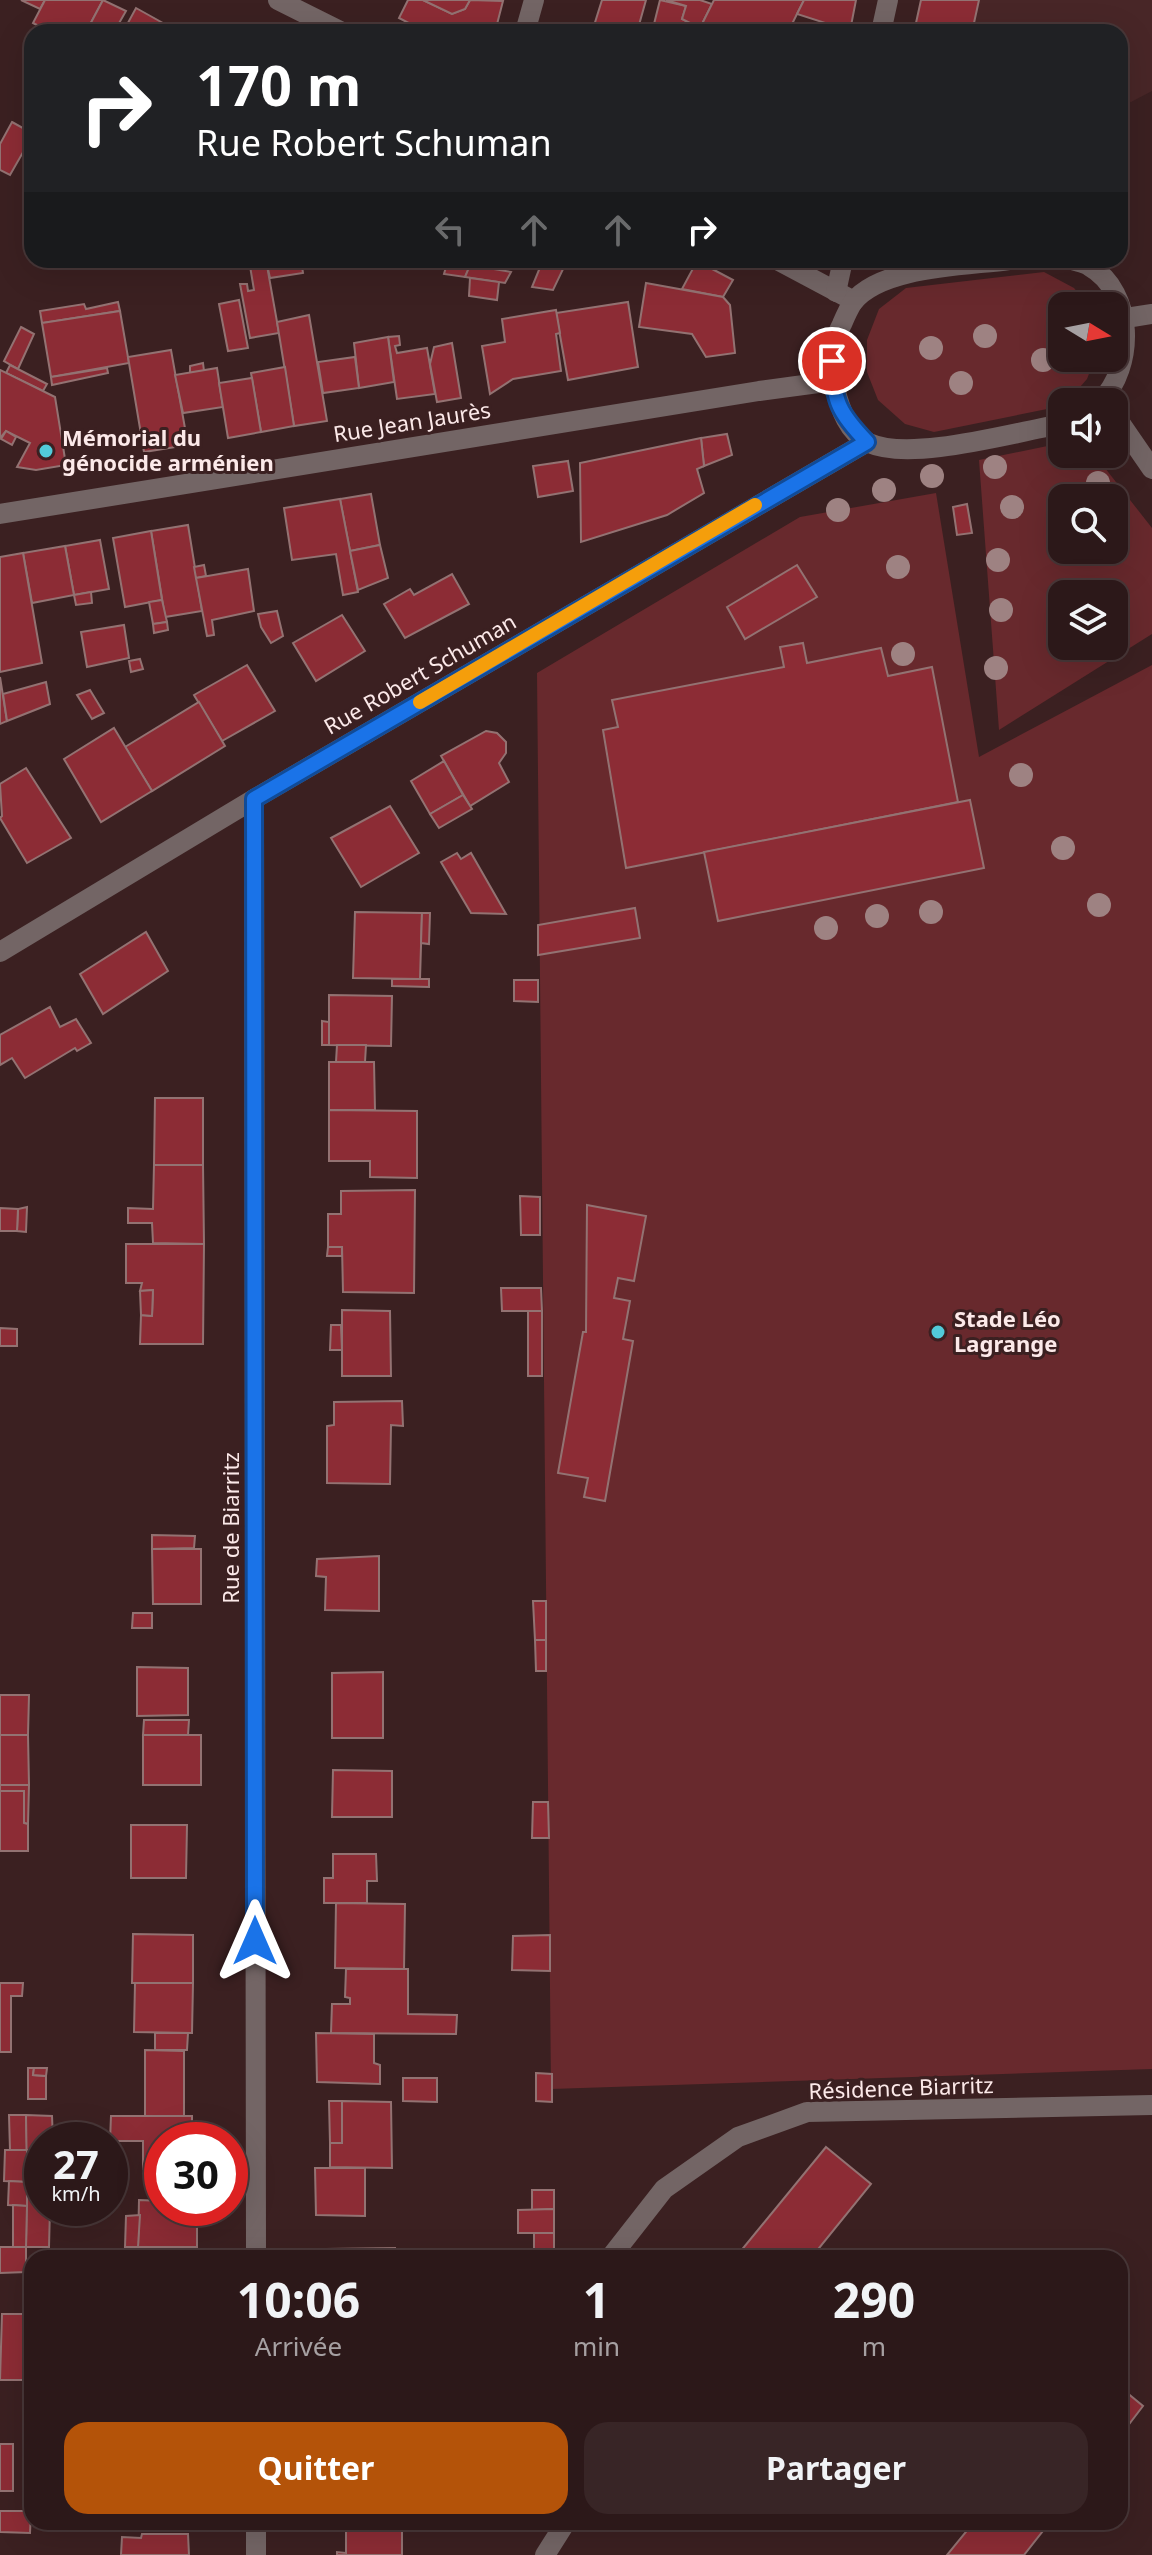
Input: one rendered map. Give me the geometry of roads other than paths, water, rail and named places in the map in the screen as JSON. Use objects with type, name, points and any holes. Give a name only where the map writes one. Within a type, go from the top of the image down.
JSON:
[{"type":"street","points":[[278,0],[326,24]]},
{"type":"street","points":[[527,24],[534,0]]},
{"type":"street","points":[[883,24],[888,0]]},
{"type":"street","points":[[792,268],[845,296],[899,275],[950,268]]},
{"type":"street","points":[[843,268],[845,296],[832,342],[833,381],[842,416],[867,442],[891,449],[925,449],[1048,427]]},
{"type":"street","points":[[1092,268],[1113,292]]},
{"type":"street","points":[[1128,318],[1152,314]]},
{"type":"street","name":"Rue Jean Jaurès","points":[[0,514],[729,395],[833,381]]},
{"type":"street","points":[[1128,435],[1152,469]]},
{"type":"street","name":"Rue Robert Schuman","points":[[0,952],[254,799],[867,442]]},
{"type":"street","name":"Rue de Biarritz","points":[[254,799],[256,2250]]},
{"type":"street","name":"Résidence Biarritz","points":[[616,2250],[664,2189],[738,2137],[807,2112],[1152,2105]]},
{"type":"street","points":[[256,2530],[256,2555]]},
{"type":"street","points":[[545,2555],[561,2530]]},
{"type":"place","name":"Mémorial du génocide arménien","points":[[46,451]]},
{"type":"place","name":"Stade Léo Lagrange","points":[[938,1332]]}]
